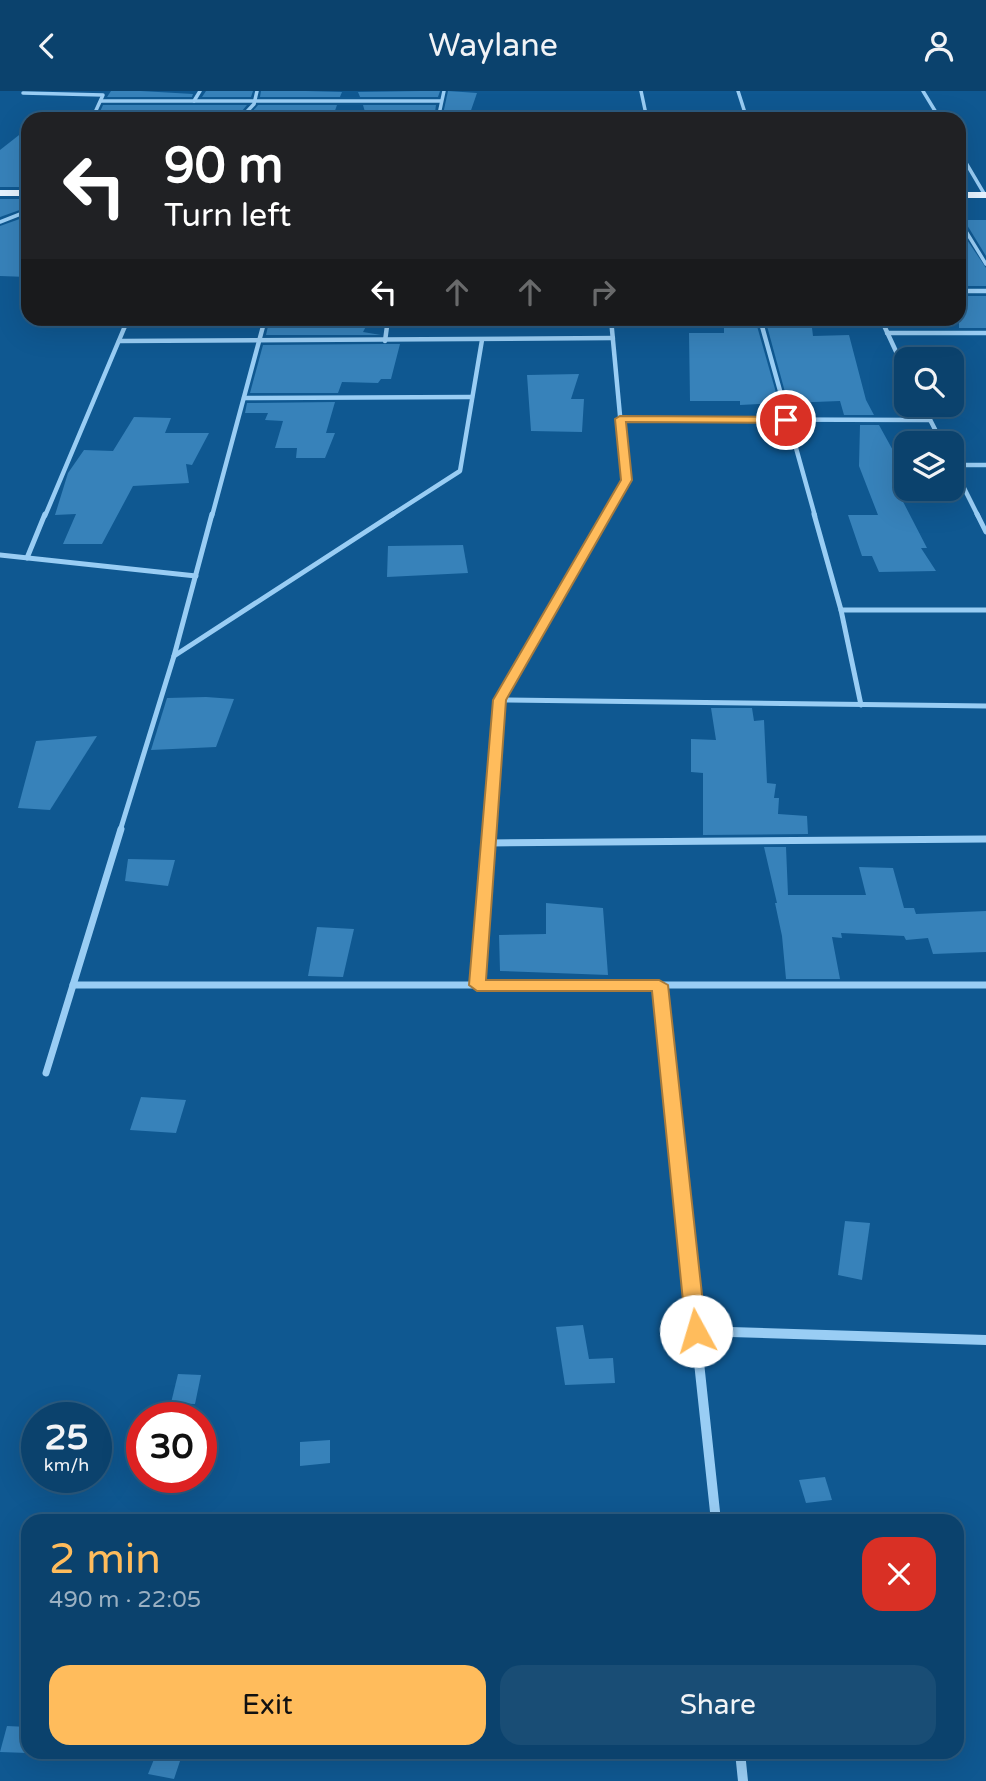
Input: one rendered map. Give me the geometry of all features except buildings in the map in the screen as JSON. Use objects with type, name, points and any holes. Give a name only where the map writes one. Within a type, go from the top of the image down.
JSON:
[{"type":"main road","points":[[0,193],[21,193]]},
{"type":"main road","points":[[966,195],[985,195]]},
{"type":"street","points":[[194,101],[200,91]]},
{"type":"street","points":[[245,112],[254,101],[257,91]]},
{"type":"street","points":[[439,112],[444,91]]},
{"type":"street","points":[[641,91],[646,112]]},
{"type":"street","points":[[738,91],[745,112]]},
{"type":"street","points":[[923,91],[936,112]]},
{"type":"street","points":[[23,93],[105,93],[96,112]]},
{"type":"street","points":[[101,101],[441,101]]},
{"type":"street","points":[[966,163],[985,195]]},
{"type":"street","points":[[0,222],[21,214]]},
{"type":"street","points":[[966,231],[986,264]]},
{"type":"street","points":[[966,291],[986,291]]},
{"type":"street","points":[[27,558],[125,326]]},
{"type":"street","points":[[46,1073],[174,656],[263,326]]},
{"type":"street","points":[[385,341],[387,326]]},
{"type":"street","points":[[477,985],[500,700],[626,480],[612,326]]},
{"type":"street","points":[[762,326],[841,610],[862,705]]},
{"type":"street","points":[[884,326],[894,348]]},
{"type":"street","points":[[887,334],[986,333]]},
{"type":"street","points":[[119,341],[613,338]]},
{"type":"street","points":[[174,656],[460,471],[481,340]]},
{"type":"street","points":[[244,398],[472,397]]},
{"type":"street","points":[[928,417],[935,431]]},
{"type":"street","points":[[620,419],[930,421]]},
{"type":"street","points":[[964,465],[986,465]]},
{"type":"street","points":[[964,489],[986,532]]},
{"type":"street","points":[[0,555],[196,576]]},
{"type":"street","points":[[841,610],[986,611]]},
{"type":"street","points":[[500,700],[986,706]]},
{"type":"street","points":[[489,843],[986,839]]},
{"type":"street","points":[[73,985],[986,985]]},
{"type":"street","points":[[659,985],[715,1514]]},
{"type":"street","points":[[696,1331],[986,1340]]},
{"type":"street","points":[[741,1759],[743,1781]]},
{"type":"route","points":[[696,1331],[659,985],[477,985],[500,700],[626,480],[620,419],[786,420]]}]
